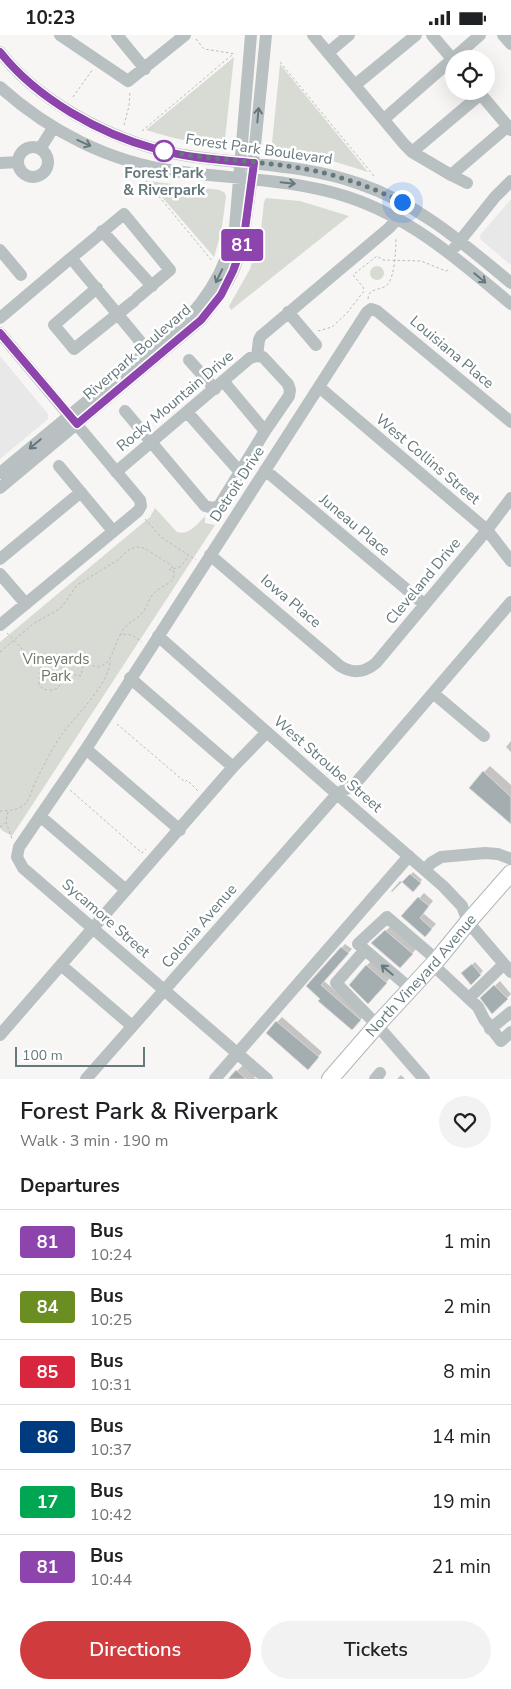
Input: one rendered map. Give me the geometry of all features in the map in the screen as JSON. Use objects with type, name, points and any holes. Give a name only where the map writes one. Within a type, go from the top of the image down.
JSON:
[{"type":"main road","name":"North Vineyard Avenue","points":[[330,1079],[435,963],[511,873]]},
{"type":"street","points":[[60,35],[128,81],[145,69],[179,37]]},
{"type":"street","points":[[117,35],[145,69]]},
{"type":"street","points":[[247,163],[251,35]]},
{"type":"street","points":[[247,163],[266,35]]},
{"type":"street","points":[[314,35],[412,153],[467,183]]},
{"type":"street","points":[[329,52],[348,35]]},
{"type":"street","points":[[355,85],[416,35]]},
{"type":"street","points":[[432,35],[445,50]]},
{"type":"street","points":[[464,50],[480,35]]},
{"type":"street","points":[[503,35],[511,44]]},
{"type":"street","name":"Forest Park Boulevard","points":[[0,52],[31,83],[70,112],[126,139],[156,149],[187,156],[303,168],[361,184],[381,192],[420,212],[460,240],[511,283]]},
{"type":"street","points":[[384,119],[445,67]]},
{"type":"street","name":"Forest Park Boulevard","points":[[0,87],[20,105],[53,128],[108,153],[144,165],[174,171],[295,184],[330,191],[363,202],[398,218],[450,253],[511,305]]},
{"type":"street","points":[[412,153],[472,100]]},
{"type":"street","points":[[451,175],[508,122],[487,100]]},
{"type":"street","points":[[40,149],[53,128]]},
{"type":"street","points":[[35,147],[40,149],[44,152],[48,165],[42,174],[34,177],[29,176],[21,171],[18,162],[19,157],[25,149],[35,147]]},
{"type":"street","points":[[0,163],[18,162]]},
{"type":"street","name":"Riverpark Boulevard","points":[[0,473],[73,420],[201,320],[221,295],[233,271],[243,244],[247,163]]},
{"type":"street","name":"Riverpark Boulevard","points":[[0,488],[149,351],[190,317],[203,301],[226,261],[246,178]]},
{"type":"street","points":[[450,253],[495,197],[511,181]]},
{"type":"street","points":[[0,318],[124,214],[170,270],[119,314],[74,349],[54,325],[97,288]]},
{"type":"street","points":[[125,411],[205,506],[212,508],[219,506],[289,396],[290,390],[288,385],[263,357],[257,355],[258,340],[288,312],[389,228],[398,218]]},
{"type":"street","points":[[102,231],[152,286]]},
{"type":"street","points":[[0,250],[34,290]]},
{"type":"street","points":[[71,258],[149,351]]},
{"type":"street","name":"Detroit Drive","points":[[18,852],[318,387],[367,312],[371,309]]},
{"type":"street","name":"Louisiana Place","points":[[371,309],[377,311],[511,422]]},
{"type":"street","points":[[288,312],[315,340]]},
{"type":"street","points":[[0,333],[140,500],[140,508],[0,625]]},
{"type":"street","name":"Rocky Mountain Drive","points":[[116,472],[250,358],[257,355]]},
{"type":"street","points":[[189,360],[219,385],[265,431]]},
{"type":"street","name":"West Collins Street","points":[[318,387],[487,530],[511,561]]},
{"type":"street","points":[[187,412],[240,472]]},
{"type":"street","points":[[58,467],[113,531]]},
{"type":"street","name":"Juneau Place","points":[[266,470],[424,604]]},
{"type":"street","points":[[0,559],[81,492]]},
{"type":"street","name":"Cleveland Drive","points":[[351,671],[363,671],[376,663],[487,530],[511,498]]},
{"type":"street","name":"Iowa Place","points":[[207,560],[340,666],[351,671]]},
{"type":"street","points":[[0,573],[26,605]]},
{"type":"street","name":"Colonia Avenue","points":[[86,1079],[337,794],[355,784],[511,602]]},
{"type":"street","name":"West Stroube Street","points":[[158,636],[443,886],[462,906],[468,922],[508,968]]},
{"type":"street","points":[[130,678],[233,767]]},
{"type":"street","points":[[433,693],[484,736]]},
{"type":"street","points":[[0,1035],[233,767],[267,732]]},
{"type":"street","points":[[86,749],[180,830]]},
{"type":"street","points":[[40,816],[126,890]]},
{"type":"street","name":"Sycamore Street","points":[[18,852],[23,868],[268,1079]]},
{"type":"street","points":[[424,870],[441,857],[485,853],[498,854],[511,859]]},
{"type":"street","points":[[215,1079],[408,856]]},
{"type":"street","points":[[411,989],[358,944],[387,917],[478,1007],[490,1029],[501,1041],[511,1032]]},
{"type":"street","points":[[365,950],[336,983],[377,1025],[424,1079]]},
{"type":"street","points":[[62,965],[132,1025]]},
{"type":"street","points":[[469,998],[508,968]]},
{"type":"street","points":[[490,1029],[511,1012]]},
{"type":"path","points":[[142,131],[234,54],[204,49],[192,35]]},
{"type":"path","points":[[73,97],[98,62]]},
{"type":"path","points":[[280,62],[374,176]]},
{"type":"path","points":[[124,125],[129,106],[129,85]]},
{"type":"path","points":[[143,177],[214,263]]},
{"type":"path","points":[[371,309],[368,296],[373,289],[379,289],[388,284],[395,260],[396,231]]},
{"type":"path","points":[[315,340],[320,329],[332,327],[362,295],[363,287],[354,275],[376,256],[384,260],[420,261],[446,271],[450,269]]},
{"type":"path","points":[[140,508],[161,537],[190,556],[207,560]]},
{"type":"path","points":[[0,652],[13,639],[33,624],[61,608],[77,585],[118,560],[127,551],[136,547],[144,548],[171,565],[174,569],[174,576],[166,586],[156,591],[143,611],[123,629],[110,660],[108,671],[95,693],[64,731],[49,754],[26,803],[18,809],[0,811]]},
{"type":"path","points":[[169,570],[180,567],[190,556]]},
{"type":"path","points":[[0,625],[28,653],[100,667],[110,660]]},
{"type":"path","points":[[121,635],[132,635],[151,648]]},
{"type":"path","points":[[42,657],[38,679],[40,687],[50,691],[55,690],[61,685],[65,661]]},
{"type":"path","points":[[63,673],[81,676],[83,664]]},
{"type":"path","points":[[114,721],[185,782],[187,781],[198,790],[196,793]]},
{"type":"path","points":[[70,789],[142,853],[146,849]]},
{"type":"path","points":[[8,811],[6,822],[18,852]]},
{"type":"path","points":[[0,827],[6,822]]},
{"type":"shaded area","points":[[511,199],[511,265],[481,240],[480,237]]},
{"type":"shaded area","points":[[0,356],[48,414],[48,419],[0,459]]},
{"type":"green space","points":[[234,57],[223,143],[195,142],[146,130]]},
{"type":"green space","points":[[280,64],[368,172],[310,154],[275,148],[272,143]]},
{"type":"green space","points":[[148,181],[220,190],[225,193],[221,233],[214,257]]},
{"type":"green space","points":[[266,198],[300,201],[349,216],[231,310],[229,306],[250,269],[261,230]]},
{"type":"green space","points":[[377,266],[382,268],[384,273],[382,278],[377,280],[372,278],[370,273],[372,268]]},
{"type":"green space","name":"Vineyards Park","points":[[155,508],[177,532],[189,531],[205,516],[205,523],[215,525],[12,836],[0,828],[0,642],[150,517]]},
{"type":"building","points":[[483,771],[511,797],[511,824],[469,788]]},
{"type":"building","points":[[410,874],[421,883],[413,892],[402,882]]},
{"type":"building","points":[[418,897],[429,906],[420,918],[432,929],[425,937],[401,916]]},
{"type":"building","points":[[385,930],[413,954],[400,968],[371,943]]},
{"type":"building","points":[[341,947],[349,953],[321,985],[361,1020],[352,1030],[318,1001],[320,999],[306,986]]},
{"type":"building","points":[[472,964],[481,975],[471,985],[461,973]]},
{"type":"building","points":[[366,965],[387,983],[368,1004],[349,985]]},
{"type":"building","points":[[494,985],[508,999],[492,1014],[480,998]]},
{"type":"building","points":[[276,1021],[319,1057],[308,1070],[266,1033]]},
{"type":"building","points":[[236,1070],[246,1079],[228,1079]]},
{"type":"bus line","name":"81","points":[[0,52],[24,77],[70,112],[126,139],[156,149],[187,156],[254,163],[243,244],[233,271],[221,295],[201,320],[77,424],[0,333]]},
{"type":"place","name":"Forest Park & Riverpark","points":[[164,151]]},
{"type":"route","points":[[164,151],[202,158],[269,164],[322,172],[361,184],[402,202]]}]
